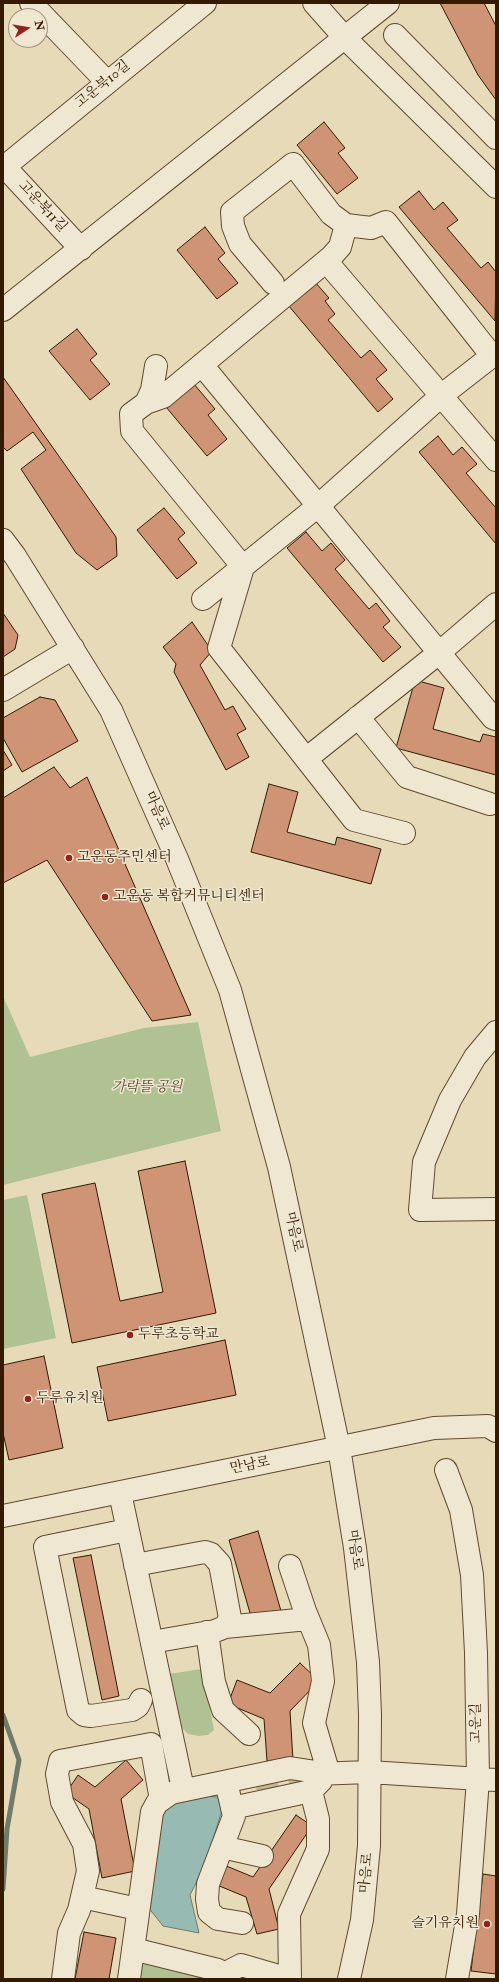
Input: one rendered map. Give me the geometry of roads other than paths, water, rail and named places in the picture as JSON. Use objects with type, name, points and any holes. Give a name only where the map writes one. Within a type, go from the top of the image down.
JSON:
[{"type":"street","points":[[31,3],[106,82]]},
{"type":"street","name":"고운북10길","points":[[4,166],[205,3]]},
{"type":"street","points":[[314,3],[345,38],[496,187]]},
{"type":"street","points":[[3,310],[388,3]]},
{"type":"street","points":[[395,36],[496,138]]},
{"type":"street","points":[[203,599],[318,506],[442,395],[494,356],[386,222],[371,228],[346,225],[331,214],[293,164],[232,212],[233,226],[240,244],[273,283]]},
{"type":"street","name":"고운북11길","points":[[4,166],[80,248]]},
{"type":"street","points":[[243,566],[132,431],[130,414],[146,403],[163,397],[326,262],[340,247],[346,225]]},
{"type":"street","points":[[326,262],[442,395],[496,460]]},
{"type":"street","points":[[202,365],[493,718],[496,719]]},
{"type":"street","points":[[146,403],[152,390],[156,366]]},
{"type":"street","name":"마음로","points":[[3,540],[15,556],[111,710],[177,858],[230,990],[279,1167],[339,1448],[355,1548],[368,1662],[370,1715],[369,1846],[362,1920],[349,1979]]},
{"type":"street","points":[[243,566],[220,648],[354,820],[404,833]]},
{"type":"street","points":[[306,759],[440,652],[496,604]]},
{"type":"street","points":[[3,690],[73,648]]},
{"type":"street","points":[[358,717],[407,777],[490,804]]},
{"type":"street","points":[[496,1032],[476,1057],[450,1100],[424,1162],[420,1210],[496,1209]]},
{"type":"street","name":"만남로","points":[[3,1516],[434,1428],[488,1426],[496,1431]]},
{"type":"street","name":"고운길","points":[[446,1470],[461,1510],[472,1576],[487,1779],[468,1914],[457,1979]]},
{"type":"street","points":[[120,1493],[182,1784]]},
{"type":"street","points":[[127,1530],[45,1546],[78,1710],[84,1715],[91,1716],[132,1710],[138,1706],[141,1700]]},
{"type":"street","points":[[135,1564],[198,1553],[210,1554],[220,1564],[230,1618],[216,1629],[214,1682],[223,1710],[249,1734]]},
{"type":"street","points":[[133,1949],[218,1970],[223,1977],[241,1965],[289,1979],[289,1914],[318,1849],[314,1723],[323,1681],[319,1645],[308,1619],[290,1566]]},
{"type":"street","points":[[152,1642],[216,1629],[308,1619]]},
{"type":"street","points":[[63,1979],[69,1933],[79,1910],[88,1871],[84,1844],[62,1802],[57,1774],[60,1761],[151,1744],[161,1800]]},
{"type":"street","points":[[129,1979],[152,1812],[157,1803],[171,1793],[290,1768],[317,1780]]},
{"type":"street","points":[[232,1808],[317,1780],[369,1772],[487,1779]]},
{"type":"street","points":[[226,1782],[234,1816],[208,1884],[209,1912],[218,1919],[242,1923]]},
{"type":"street","points":[[222,1847],[262,1856]]},
{"type":"street","points":[[82,1897],[138,1909]]},
{"type":"water","points":[[202,1796],[218,1797],[223,1807],[205,1865],[190,1895],[199,1933],[163,1926],[148,1907],[161,1808],[176,1800]]},
{"type":"waterway","points":[[3,1715],[19,1760],[7,1829],[3,1889]]},
{"type":"tunnel","points":[[256,1787],[312,1774]]},
{"type":"place","name":"고운동주민센터","points":[[69,858]]},
{"type":"place","name":"고운동 복합커뮤니티센터","points":[[105,897]]},
{"type":"place","name":"두루초등학교","points":[[130,1335]]},
{"type":"place","name":"두루유치원","points":[[28,1399]]},
{"type":"place","name":"슬기유치원","points":[[487,1924]]},
{"type":"park label","name":"가락뜰 공원","points":[[147,1088]]}]
